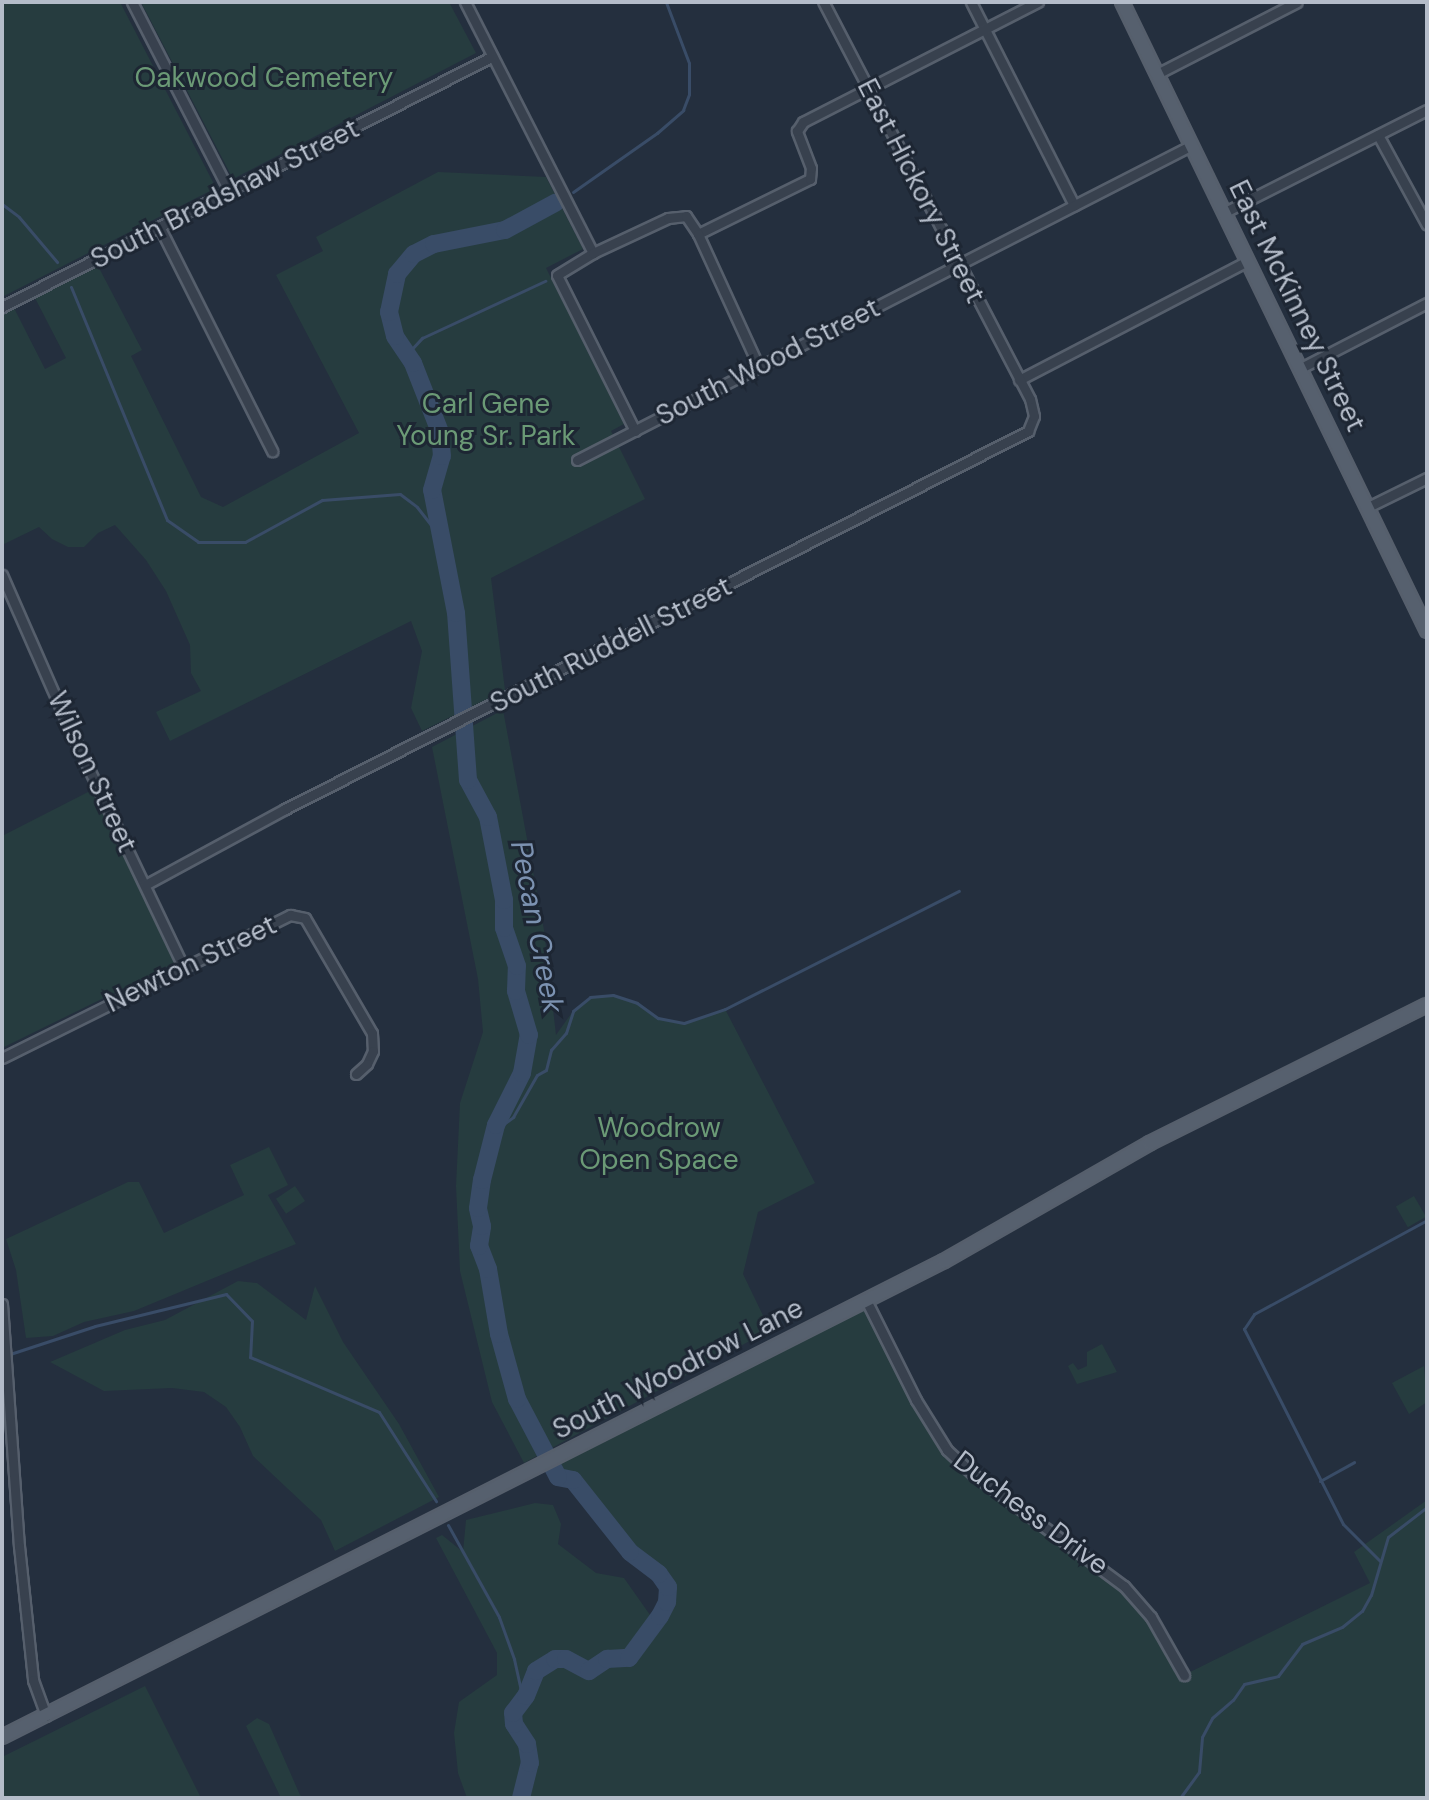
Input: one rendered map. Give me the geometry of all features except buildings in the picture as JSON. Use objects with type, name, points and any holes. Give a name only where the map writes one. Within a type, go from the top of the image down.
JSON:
[{"type":"main road","name":"East McKinney Street","points":[[1122,2],[1427,631]]},
{"type":"main road","name":"South Woodrow Lane","points":[[2,1737],[529,1473],[956,1254],[1150,1143],[1427,1005]]},
{"type":"street","points":[[132,2],[230,193]]},
{"type":"street","points":[[465,2],[593,253]]},
{"type":"street","name":"East Hickory Street","points":[[823,2],[1019,380]]},
{"type":"street","points":[[971,2],[1074,205]]},
{"type":"street","points":[[698,234],[810,179],[811,168],[797,131],[803,122],[1038,2]]},
{"type":"street","points":[[1157,74],[1297,2]]},
{"type":"street","name":"South Bradshaw Street","points":[[2,307],[491,57]]},
{"type":"street","points":[[1225,212],[1427,110]]},
{"type":"street","points":[[1378,135],[1427,225]]},
{"type":"street","name":"South Wood Street","points":[[577,460],[1192,145]]},
{"type":"street","points":[[635,431],[557,275],[593,253],[676,215],[686,216],[698,234],[759,367]]},
{"type":"street","points":[[160,228],[272,451]]},
{"type":"street","points":[[1019,380],[1248,261]]},
{"type":"street","points":[[1301,368],[1427,303]]},
{"type":"street","name":"South Ruddell Street","points":[[145,885],[1021,437],[1028,431],[1034,416],[1019,380]]},
{"type":"street","points":[[1368,507],[1427,478]]},
{"type":"street","name":"Wilson Street","points":[[2,575],[67,723],[184,968]]},
{"type":"street","name":"Newton Street","points":[[2,1058],[290,915],[305,918],[372,1033],[373,1051],[367,1064],[356,1074]]},
{"type":"street","name":"Duchess Drive","points":[[866,1300],[916,1400],[947,1450],[973,1474],[1124,1586],[1151,1617],[1184,1675]]},
{"type":"street","points":[[2,1304],[8,1381],[6,1395],[33,1680],[46,1716]]},
{"type":"green space","points":[[2,2],[120,2],[214,184],[212,190],[2,297]]},
{"type":"green space","name":"Oakwood Cemetery","points":[[141,2],[449,2],[476,53],[233,179]]},
{"type":"green space","name":"Carl Gene Young Sr. Park","points":[[438,172],[546,177],[583,249],[546,268],[624,424],[611,431],[645,499],[491,578],[505,690],[422,731],[411,708],[422,651],[411,621],[170,741],[156,712],[201,691],[191,673],[190,645],[166,591],[146,560],[115,525],[98,533],[84,547],[68,547],[52,539],[39,527],[2,545],[2,314],[14,308],[45,369],[66,358],[35,298],[98,266],[142,350],[131,356],[201,497],[223,507],[359,433],[276,275],[323,251],[316,237]]},
{"type":"green space","name":"Woodrow Open Space","points":[[503,710],[544,930],[556,1035],[573,1011],[590,997],[613,995],[637,1003],[658,1018],[684,1023],[725,1009],[815,1183],[758,1212],[743,1274],[770,1330],[524,1463],[492,1402],[460,1271],[456,1186],[460,1103],[483,1032],[478,979],[432,747]]},
{"type":"green space","points":[[92,790],[175,963],[2,1048],[2,836]]},
{"type":"green space","points":[[269,1147],[288,1185],[268,1195],[296,1244],[134,1311],[84,1322],[53,1336],[26,1338],[16,1270],[6,1239],[128,1182],[139,1182],[164,1233],[244,1195],[230,1165]]},
{"type":"green space","points":[[295,1186],[305,1201],[286,1214],[276,1199]]},
{"type":"green space","points":[[1414,1196],[1426,1217],[1408,1227],[1396,1206]]},
{"type":"green space","points":[[238,1281],[257,1283],[306,1320],[315,1286],[343,1342],[399,1424],[439,1497],[335,1551],[321,1520],[253,1456],[240,1427],[226,1407],[204,1392],[172,1388],[104,1391],[50,1362],[125,1330],[165,1320]]},
{"type":"green space","points":[[866,1300],[947,1450],[1139,1600],[1184,1675],[1370,1583],[1354,1552],[1427,1500],[1427,1798],[467,1798],[458,1773],[454,1733],[459,1702],[497,1675],[497,1653],[436,1538],[442,1535],[463,1552],[466,1520],[535,1503],[553,1505],[561,1524],[558,1544],[596,1573],[624,1578],[655,1622],[668,1596],[664,1578],[630,1552],[573,1480],[558,1477],[550,1462]]},
{"type":"green space","points":[[1102,1344],[1117,1372],[1077,1384],[1068,1366],[1073,1363],[1078,1370],[1087,1366],[1087,1352]]},
{"type":"green space","points":[[1424,1366],[1427,1402],[1409,1414],[1392,1383]]},
{"type":"green space","points":[[145,1686],[201,1798],[2,1798],[2,1757]]},
{"type":"green space","points":[[257,1718],[269,1724],[300,1795],[305,1798],[281,1798],[246,1726]]},
{"type":"waterway","name":"Pecan Creek","points":[[573,192],[657,133],[683,110],[689,94],[689,63],[666,2]]},
{"type":"waterway","name":"Pecan Creek","points":[[521,1798],[530,1763],[527,1744],[514,1724],[513,1713],[526,1696],[536,1671],[555,1659],[566,1659],[589,1671],[607,1659],[629,1658],[660,1616],[667,1602],[668,1587],[659,1574],[630,1552],[573,1480],[558,1477],[517,1399],[499,1334],[488,1269],[479,1246],[482,1226],[478,1208],[482,1180],[496,1125],[522,1073],[529,1035],[516,991],[517,966],[504,928],[504,900],[488,817],[468,780],[456,613],[432,490],[442,456],[440,432],[413,363],[395,336],[389,312],[397,274],[414,254],[434,244],[505,230],[555,203]]},
{"type":"waterway","points":[[2,204],[19,217],[57,262]]},
{"type":"waterway","points":[[408,353],[422,338],[545,281]]},
{"type":"waterway","points":[[71,287],[167,520],[198,542],[245,542],[322,500],[400,494],[417,507],[441,538]]},
{"type":"waterway","points":[[494,1131],[513,1117],[537,1075],[546,1070],[551,1050],[566,1033],[573,1011],[590,997],[613,995],[637,1003],[658,1018],[684,1023],[725,1009],[959,891]]},
{"type":"waterway","points":[[1380,1561],[1343,1524],[1244,1329],[1254,1314],[1427,1220]]},
{"type":"waterway","points":[[10,1354],[95,1326],[226,1294],[252,1321],[250,1357],[379,1412],[436,1501]]},
{"type":"waterway","points":[[1320,1481],[1354,1462]]},
{"type":"waterway","points":[[1180,1798],[1199,1772],[1202,1737],[1212,1718],[1233,1700],[1244,1684],[1278,1676],[1302,1644],[1342,1627],[1362,1611],[1371,1595],[1388,1537],[1427,1507]]},
{"type":"waterway","points":[[448,1525],[499,1617],[514,1659],[523,1700]]}]
